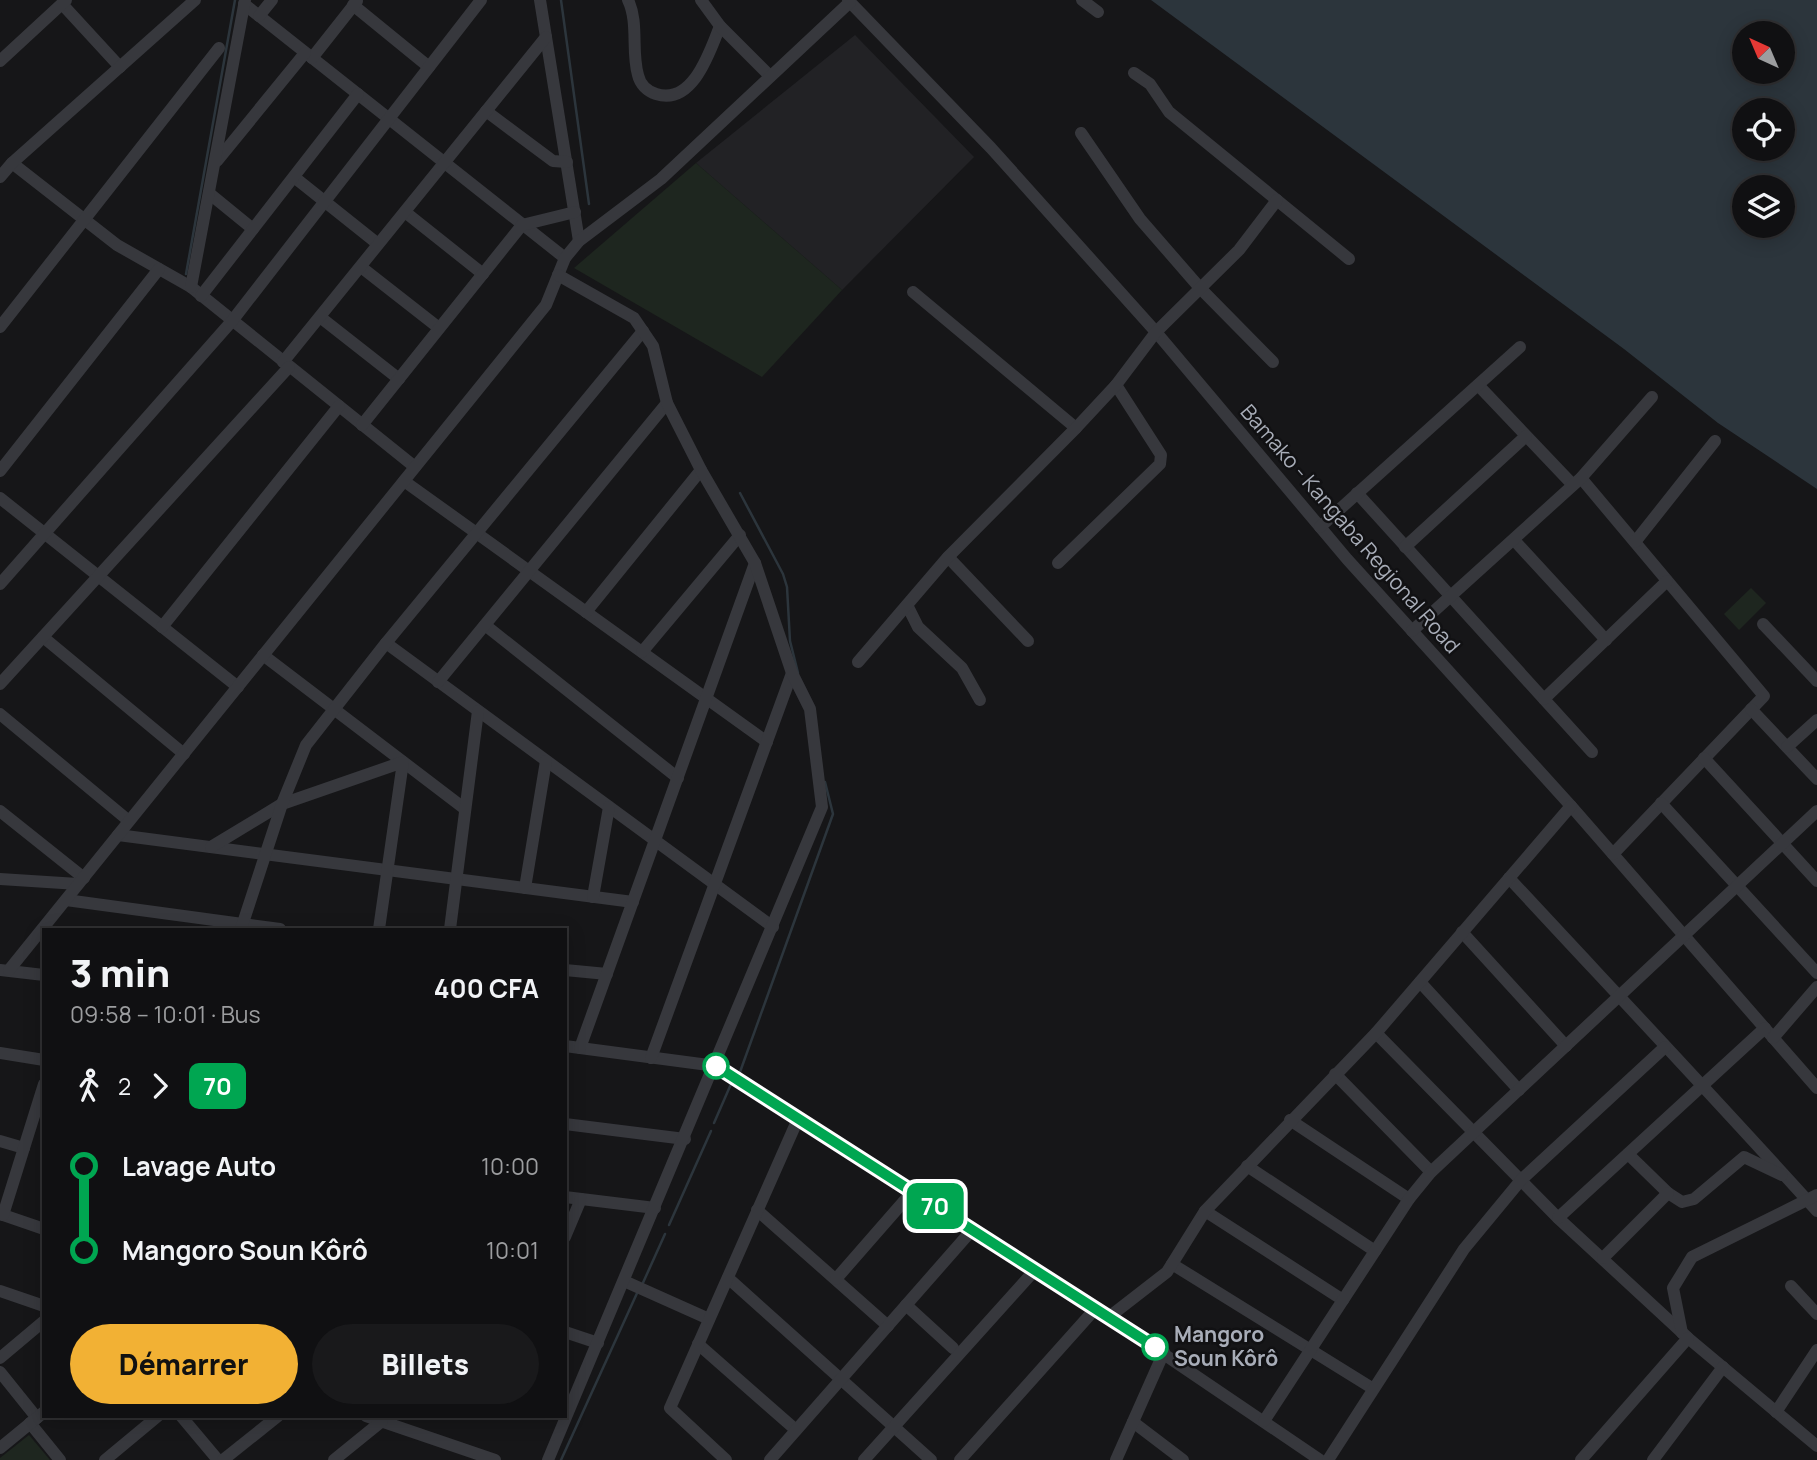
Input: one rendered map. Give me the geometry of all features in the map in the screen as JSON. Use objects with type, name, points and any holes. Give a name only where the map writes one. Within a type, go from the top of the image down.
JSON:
[{"type":"street","points":[[0,177],[12,163],[195,0]]},
{"type":"street","points":[[259,16],[272,0]]},
{"type":"street","points":[[540,0],[579,241]]},
{"type":"street","points":[[628,0],[633,15],[638,77],[645,88],[659,95],[680,91],[698,74],[720,26]]},
{"type":"street","points":[[701,0],[720,26],[770,76]]},
{"type":"street","points":[[1083,0],[1098,12]]},
{"type":"street","points":[[4,970],[66,900],[546,305],[565,258],[579,241],[661,179],[849,1]]},
{"type":"street","name":"Bamako - Kangaba Regional Road","points":[[849,1],[991,148],[1156,332],[1320,527],[1571,806],[1817,1088]]},
{"type":"street","points":[[0,61],[64,2],[120,67]]},
{"type":"street","points":[[245,2],[259,16],[565,258]]},
{"type":"street","points":[[191,287],[245,2]]},
{"type":"street","points":[[0,584],[232,321],[429,67],[474,2]]},
{"type":"street","points":[[215,163],[356,3],[429,67]]},
{"type":"street","points":[[0,684],[286,364],[378,244],[546,37]]},
{"type":"street","points":[[0,327],[219,48]]},
{"type":"street","points":[[1134,73],[1150,84],[1169,112],[1349,259]]},
{"type":"street","points":[[201,296],[358,94]]},
{"type":"street","points":[[486,111],[553,161],[567,162]]},
{"type":"street","points":[[1080,133],[1140,219],[1200,288],[1273,362]]},
{"type":"street","points":[[12,163],[117,245],[191,287],[415,467]]},
{"type":"street","points":[[294,177],[378,244]]},
{"type":"street","points":[[210,194],[253,229]]},
{"type":"street","points":[[858,662],[948,557],[1116,385],[1156,332],[1239,250],[1277,200]]},
{"type":"street","points":[[405,212],[483,274]]},
{"type":"street","points":[[362,425],[522,225],[575,212]]},
{"type":"street","points":[[360,267],[439,328]]},
{"type":"street","points":[[0,471],[159,269]]},
{"type":"street","points":[[558,275],[634,318],[653,346],[667,403],[701,470],[755,563],[792,673],[810,709],[822,807],[685,1139],[598,1343],[568,1405]]},
{"type":"street","points":[[913,292],[1076,428]]},
{"type":"street","points":[[320,317],[399,379]]},
{"type":"street","points":[[242,926],[282,804],[306,745],[386,643],[643,331]]},
{"type":"street","points":[[1320,527],[1520,346]]},
{"type":"street","points":[[1058,563],[1160,464],[1161,455],[1116,385]]},
{"type":"street","points":[[1478,385],[1635,542],[1764,696],[1613,855]]},
{"type":"street","points":[[1412,631],[1577,482],[1652,397]]},
{"type":"street","points":[[438,682],[667,403]]},
{"type":"street","points":[[162,627],[339,406]]},
{"type":"street","points":[[1405,547],[1527,436]]},
{"type":"street","points":[[1635,542],[1715,441]]},
{"type":"street","points":[[586,612],[701,470]]},
{"type":"street","points":[[404,481],[767,742]]},
{"type":"street","points":[[1357,493],[1592,752]]},
{"type":"street","points":[[0,498],[238,687]]},
{"type":"street","points":[[642,652],[740,535]]},
{"type":"street","points":[[1514,540],[1606,640]]},
{"type":"street","points":[[948,557],[1028,641]]},
{"type":"street","points":[[580,1048],[755,563]]},
{"type":"street","points":[[1544,699],[1668,581]]},
{"type":"street","points":[[907,605],[918,627],[962,668],[979,700]]},
{"type":"street","points":[[1763,624],[1817,681]]},
{"type":"street","points":[[485,625],[678,778]]},
{"type":"street","points":[[43,637],[184,754]]},
{"type":"street","points":[[386,643],[773,927]]},
{"type":"street","points":[[263,655],[465,809]]},
{"type":"street","points":[[651,1058],[792,673]]},
{"type":"street","points":[[1751,709],[1817,779]]},
{"type":"street","points":[[450,928],[478,711]]},
{"type":"street","points":[[0,714],[129,821]]},
{"type":"street","points":[[1787,747],[1817,720]]},
{"type":"street","points":[[1704,758],[1817,881]]},
{"type":"street","points":[[525,888],[546,761]]},
{"type":"street","points":[[211,847],[282,804],[403,762]]},
{"type":"street","points":[[379,928],[403,762]]},
{"type":"street","points":[[1661,803],[1817,973]]},
{"type":"street","points":[[1109,1317],[1161,1278],[1206,1211],[1290,1120],[1376,1033],[1571,806]]},
{"type":"street","points":[[593,897],[609,807]]},
{"type":"street","points":[[0,811],[81,881]]},
{"type":"street","points":[[1264,1421],[1409,1199],[1431,1172],[1817,811]]},
{"type":"street","points":[[118,835],[633,902]]},
{"type":"street","points":[[0,878],[81,881]]},
{"type":"street","points":[[1509,878],[1701,1086],[1814,1202],[1692,1257],[1672,1288],[1685,1335]]},
{"type":"street","points":[[66,900],[267,928]]},
{"type":"street","points":[[1462,932],[1566,1046]]},
{"type":"street","points":[[4,970],[42,975]]},
{"type":"street","points":[[567,970],[607,974]]},
{"type":"street","points":[[1420,982],[1519,1090]]},
{"type":"street","points":[[1558,1218],[1701,1086],[1769,1033],[1817,987]]},
{"type":"street","points":[[1376,1033],[1558,1218],[1685,1335],[1817,1446]]},
{"type":"street","points":[[567,1046],[716,1066],[1164,1352],[1320,1460]]},
{"type":"street","points":[[1328,1460],[1464,1249],[1521,1180],[1665,1047]]},
{"type":"street","points":[[0,1053],[42,1060]]},
{"type":"street","points":[[1335,1074],[1431,1172]]},
{"type":"street","points":[[42,1090],[1,1214],[42,1228]]},
{"type":"street","points":[[726,1460],[670,1408],[798,1119]]},
{"type":"street","points":[[1290,1120],[1409,1199]]},
{"type":"street","points":[[567,1124],[685,1139]]},
{"type":"street","points":[[0,1140],[24,1148]]},
{"type":"street","points":[[1628,1154],[1668,1193],[1688,1203],[1744,1157],[1788,1178]]},
{"type":"street","points":[[1247,1166],[1376,1251]]},
{"type":"street","points":[[836,1279],[912,1192]]},
{"type":"street","points":[[1603,1258],[1668,1193]]},
{"type":"street","points":[[567,1197],[655,1208]]},
{"type":"street","points":[[567,1232],[581,1199]]},
{"type":"street","points":[[757,1210],[888,1325]]},
{"type":"street","points":[[1206,1211],[1343,1300]]},
{"type":"street","points":[[770,1460],[972,1230]]},
{"type":"street","points":[[1172,1264],[1372,1388]]},
{"type":"street","points":[[864,1460],[1035,1270]]},
{"type":"street","points":[[728,1278],[931,1460]]},
{"type":"street","points":[[624,1281],[709,1319]]},
{"type":"street","points":[[1791,1286],[1817,1314]]},
{"type":"street","points":[[0,1291],[42,1305]]},
{"type":"street","points":[[906,1305],[953,1348]]},
{"type":"street","points":[[960,1460],[1096,1308]]},
{"type":"street","points":[[0,1358],[42,1323]]},
{"type":"street","points":[[567,1333],[598,1343]]},
{"type":"street","points":[[1581,1460],[1685,1335]]},
{"type":"street","points":[[698,1344],[796,1430]]},
{"type":"street","points":[[1776,1412],[1817,1350]]},
{"type":"street","points":[[1116,1460],[1164,1352]]},
{"type":"street","points":[[1653,1460],[1723,1367]]},
{"type":"street","points":[[0,1372],[37,1418],[60,1460]]},
{"type":"street","points":[[0,1448],[37,1418]]},
{"type":"street","points":[[106,1460],[156,1418]]},
{"type":"street","points":[[183,1418],[220,1460],[275,1418]]},
{"type":"street","points":[[372,1418],[495,1460]]},
{"type":"street","points":[[548,1460],[563,1418]]},
{"type":"street","points":[[334,1460],[382,1421]]},
{"type":"street","points":[[1133,1422],[1183,1460]]},
{"type":"street","points":[[450,1460],[463,1449]]},
{"type":"shaded area","points":[[1151,0],[1817,0],[1817,489],[1718,423],[1624,349]]},
{"type":"shaded area","points":[[855,35],[974,157],[842,290],[696,163]]},
{"type":"shaded area","points":[[696,163],[842,290],[762,377],[574,268]]},
{"type":"shaded area","points":[[1751,588],[1766,603],[1739,630],[1724,614]]},
{"type":"shaded area","points":[[29,1435],[50,1460],[0,1460],[0,1458]]},
{"type":"waterway","points":[[186,274],[235,0]]},
{"type":"waterway","points":[[561,0],[589,204]]},
{"type":"waterway","points":[[740,493],[783,574],[787,587],[790,641],[798,673]]},
{"type":"waterway","points":[[740,1072],[833,814],[825,782]]},
{"type":"waterway","points":[[714,1123],[731,1084]]},
{"type":"waterway","points":[[669,1225],[711,1131]]},
{"type":"waterway","points":[[642,1285],[665,1234]]},
{"type":"waterway","points":[[561,1460],[638,1291]]},
{"type":"bus line","name":"70","points":[[716,1066],[1155,1347]]},
{"type":"place","name":"Mangoro Soun Kôrô","points":[[1155,1347]]}]
